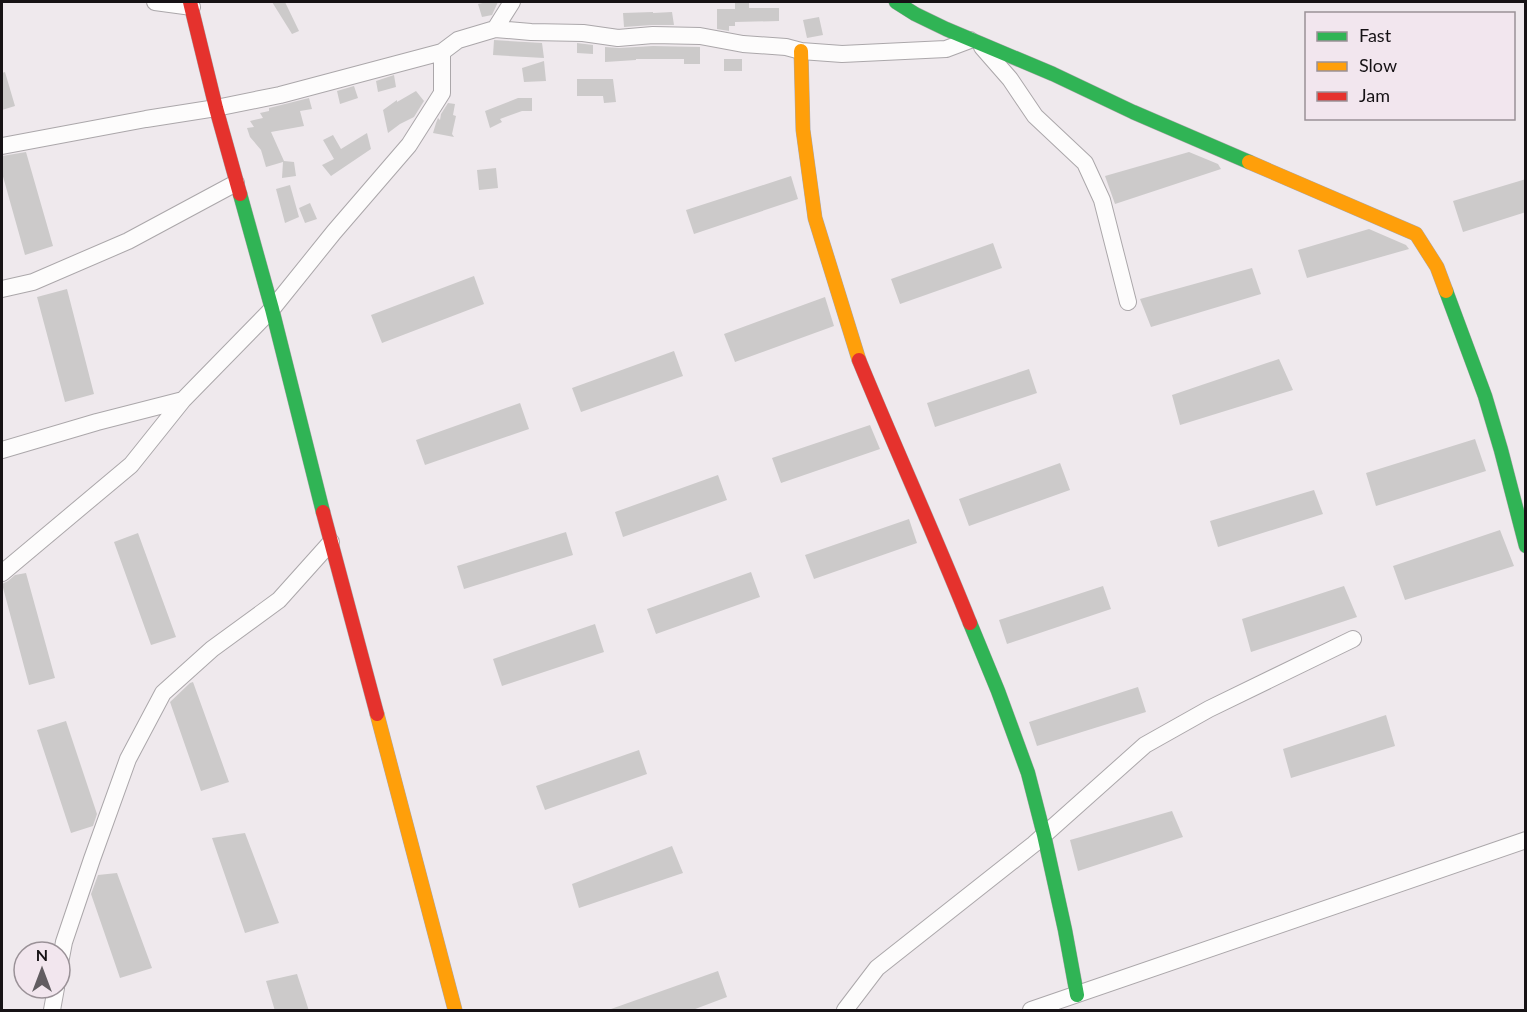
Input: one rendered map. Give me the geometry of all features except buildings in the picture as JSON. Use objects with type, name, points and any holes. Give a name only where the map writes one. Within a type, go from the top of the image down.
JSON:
[{"type":"street","points":[[155,2],[191,4],[216,108],[272,309],[455,1011]]},
{"type":"street","points":[[495,29],[512,2]]},
{"type":"street","points":[[896,2],[925,19],[975,42],[1416,234],[1437,267],[1485,396],[1502,450],[1526,546]]},
{"type":"street","points":[[2,146],[280,95],[442,52],[458,40],[495,29],[583,33],[618,38],[653,35],[700,36],[743,44],[842,54],[946,49],[975,42]]},
{"type":"street","points":[[975,42],[1010,79],[1035,116],[1085,162],[1102,200],[1128,302]]},
{"type":"street","points":[[801,51],[802,130],[815,218],[859,360],[892,444],[918,499],[998,691],[1028,773],[1044,835],[1077,994]]},
{"type":"street","points":[[2,573],[131,465],[183,400],[272,309],[409,145],[442,93],[442,52]]},
{"type":"street","points":[[2,289],[33,282],[128,241],[236,183]]},
{"type":"street","points":[[2,450],[183,400]]},
{"type":"street","points":[[65,940],[128,759],[164,693],[212,649],[279,600],[331,542]]},
{"type":"street","points":[[845,1011],[877,968],[1044,835],[1145,745],[1209,708],[1353,639]]},
{"type":"street","points":[[1031,1011],[1526,840]]},
{"type":"traffic: fast","points":[[896,2],[946,29],[1053,74],[1133,112],[1249,162]]},
{"type":"traffic: fast","points":[[240,194],[272,309],[323,512]]},
{"type":"traffic: fast","points":[[1446,291],[1485,396],[1526,546]]},
{"type":"traffic: fast","points":[[970,623],[1028,773],[1065,930],[1077,995]]},
{"type":"traffic: slow","points":[[801,51],[803,130],[815,218],[859,360]]},
{"type":"traffic: slow","points":[[1249,162],[1416,234],[1437,267],[1446,291]]},
{"type":"traffic: slow","points":[[377,714],[455,1010]]},
{"type":"traffic: jam","points":[[190,2],[240,194]]},
{"type":"traffic: jam","points":[[859,360],[970,623]]},
{"type":"traffic: jam","points":[[323,512],[377,714]]}]
